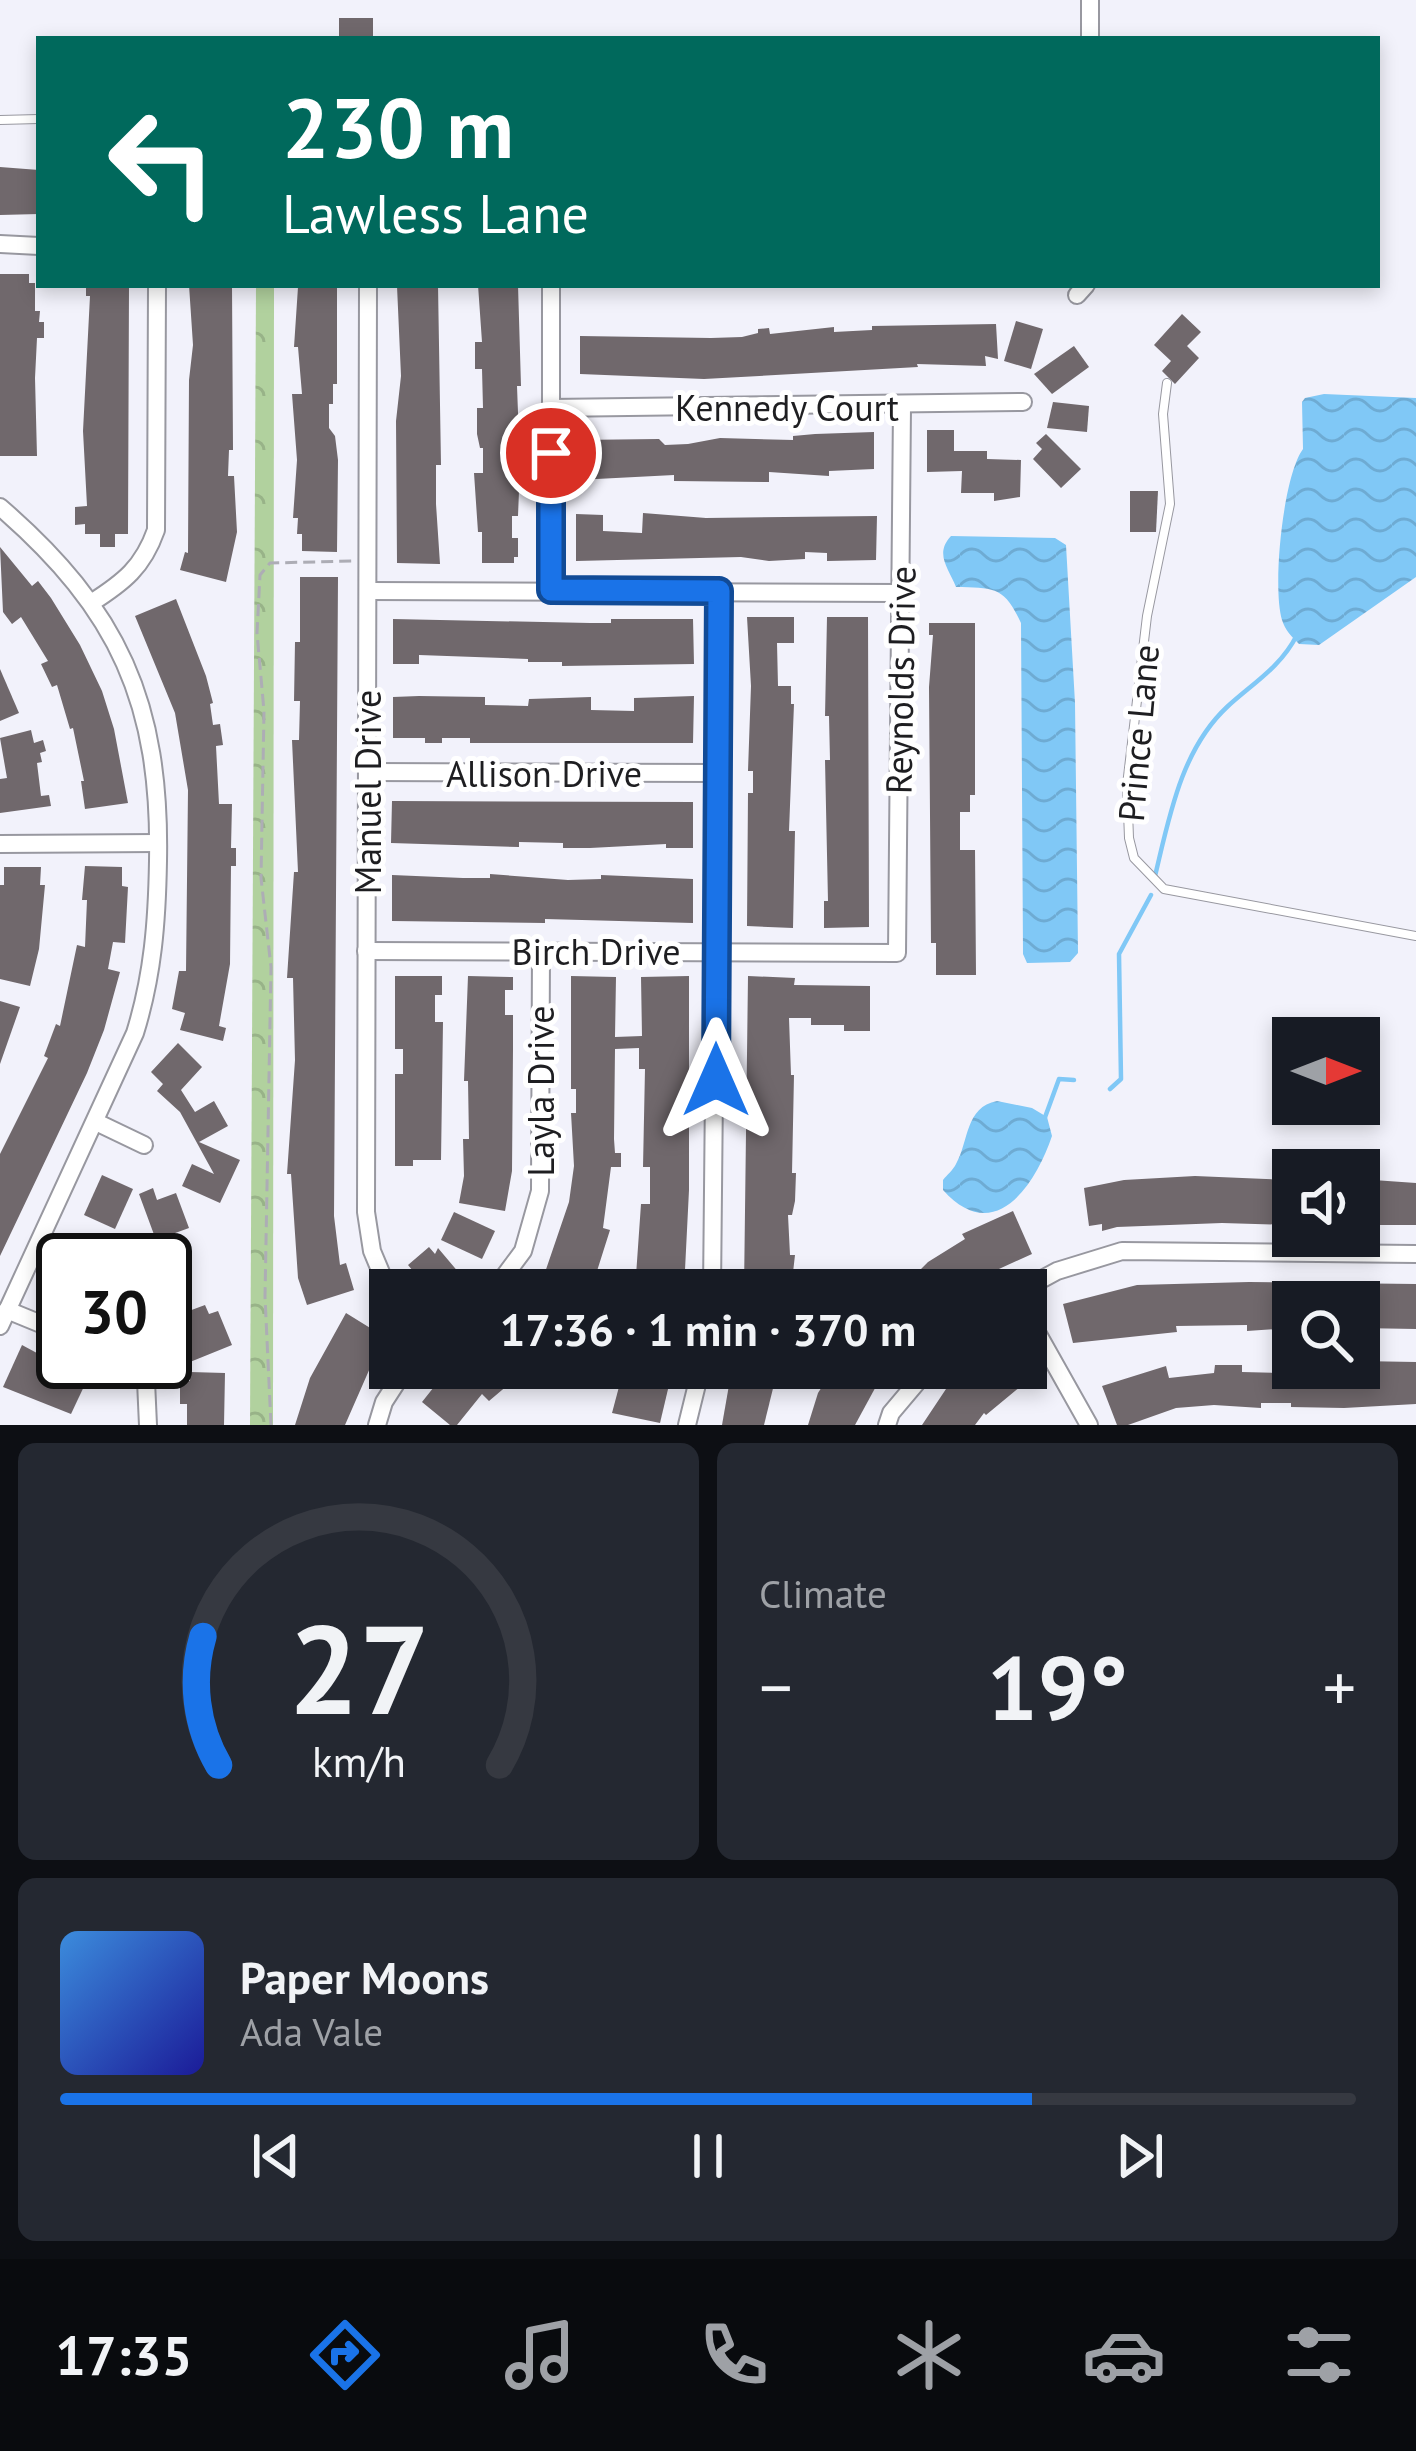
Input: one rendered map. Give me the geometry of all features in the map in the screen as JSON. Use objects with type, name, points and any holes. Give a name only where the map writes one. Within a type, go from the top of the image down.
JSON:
[{"type":"street","points":[[1090,0],[1090,36]]},
{"type":"street","points":[[0,244],[36,246]]},
{"type":"street","points":[[91,603],[129,579],[146,557],[156,530],[157,288]]},
{"type":"street","name":"Manuel Drive","points":[[368,288],[366,1212],[380,1269]]},
{"type":"street","points":[[551,288],[551,590]]},
{"type":"street","name":"Kennedy Court","points":[[551,408],[1023,402]]},
{"type":"street","name":"Reynolds Drive","points":[[897,953],[902,406]]},
{"type":"street","points":[[0,507],[40,543],[91,603],[121,652],[146,718],[156,785],[155,944],[149,987],[97,1122],[4,1318],[36,1326]]},
{"type":"street","points":[[368,591],[900,593]]},
{"type":"street","points":[[712,1269],[719,591]]},
{"type":"street","name":"Allison Drive","points":[[368,772],[720,773]]},
{"type":"street","points":[[0,844],[158,843]]},
{"type":"street","name":"Birch Drive","points":[[366,951],[897,953]]},
{"type":"street","name":"Layla Drive","points":[[510,1269],[523,1251],[540,1191],[541,951]]},
{"type":"street","points":[[97,1122],[144,1145]]},
{"type":"street","points":[[1047,1276],[1122,1251],[1416,1254]]},
{"type":"street","points":[[1047,1350],[1089,1425]]},
{"type":"street","points":[[146,1389],[148,1425]]},
{"type":"street","points":[[377,1425],[392,1389]]},
{"type":"street","points":[[687,1425],[695,1389]]},
{"type":"street","points":[[886,1425],[911,1389]]},
{"type":"lane","points":[[0,120],[36,119]]},
{"type":"lane","name":"Prince Lane","points":[[1167,383],[1163,414],[1170,504],[1147,616],[1127,784],[1134,858],[1164,889],[1416,936]]},
{"type":"path","points":[[271,1425],[266,1276],[271,967],[261,878],[265,810],[257,633],[260,575],[270,563],[368,560]]},
{"type":"green space","points":[[256,288],[274,288],[273,1425],[250,1425]]},
{"type":"water","points":[[1324,394],[1416,398],[1416,577],[1319,645],[1299,644],[1285,627],[1279,604],[1281,532],[1290,482],[1303,449],[1302,402]]},
{"type":"water","points":[[951,536],[1055,538],[1066,545],[1075,703],[1078,953],[1070,962],[1027,963],[1023,954],[1021,623],[1009,602],[996,592],[956,587],[943,555]]},
{"type":"water","points":[[997,1101],[1032,1108],[1047,1117],[1052,1136],[1023,1190],[995,1211],[979,1213],[943,1190],[943,1180],[956,1164],[973,1118]]},
{"type":"building","points":[[339,18],[373,18],[373,36],[339,36]]},
{"type":"building","points":[[0,167],[36,170],[36,214],[0,215]]},
{"type":"building","points":[[0,274],[29,274],[29,283],[35,283],[35,311],[40,311],[39,322],[44,322],[44,338],[37,338],[37,456],[0,456]]},
{"type":"building","points":[[86,288],[129,288],[128,534],[115,534],[115,547],[100,547],[100,534],[85,534],[85,524],[75,525],[75,507],[87,506],[83,431],[90,296]]},
{"type":"building","points":[[189,288],[232,288],[233,450],[229,450],[228,476],[234,476],[237,532],[226,582],[180,570],[188,553],[193,345]]},
{"type":"building","points":[[298,288],[337,288],[337,384],[333,384],[333,404],[329,404],[329,428],[335,436],[338,460],[337,552],[302,551],[298,518],[293,518],[297,460],[292,394],[302,394],[298,347],[294,347]]},
{"type":"building","points":[[397,288],[438,288],[440,564],[397,563],[396,421],[401,376]]},
{"type":"building","points":[[478,288],[518,288],[520,466],[518,516],[512,516],[512,538],[518,538],[514,563],[482,563],[474,473],[483,473],[483,448],[477,434],[477,408],[483,408],[482,369],[475,369],[475,342],[482,342]]},
{"type":"building","points":[[1182,314],[1201,332],[1187,346],[1199,358],[1175,384],[1162,371],[1171,361],[1154,345]]},
{"type":"building","points":[[1016,321],[1043,329],[1031,369],[1004,361]]},
{"type":"building","points":[[996,324],[998,359],[985,356],[986,366],[917,364],[704,379],[580,374],[580,336],[711,338],[742,337],[769,328],[770,334],[834,327],[834,332],[872,330],[872,326]]},
{"type":"building","points":[[1074,346],[1089,367],[1052,394],[1034,374]]},
{"type":"building","points":[[1053,402],[1089,406],[1087,432],[1047,428]]},
{"type":"building","points":[[927,430],[954,430],[954,451],[987,451],[987,459],[1021,460],[1020,497],[994,501],[994,493],[961,493],[962,471],[927,472]]},
{"type":"building","points":[[874,432],[874,469],[829,471],[829,476],[769,472],[769,482],[674,481],[674,475],[577,480],[577,440],[659,439],[665,445]]},
{"type":"building","points":[[1046,434],[1081,469],[1061,488],[1033,459],[1042,449],[1036,443]]},
{"type":"building","points":[[1130,491],[1158,491],[1156,532],[1130,532]]},
{"type":"building","points":[[643,513],[706,518],[877,516],[876,560],[827,561],[827,553],[805,552],[805,559],[769,561],[741,557],[576,561],[576,514],[603,515],[603,531],[642,533]]},
{"type":"building","points":[[0,547],[32,586],[38,581],[80,645],[114,729],[128,803],[85,809],[73,728],[57,685],[52,687],[41,664],[48,661],[21,617],[12,624],[3,612]]},
{"type":"building","points":[[300,577],[338,577],[334,1216],[340,1265],[346,1263],[354,1290],[307,1305],[298,1278],[291,1174],[287,1174],[295,1060],[293,978],[287,978],[294,872],[298,872],[292,740],[299,740],[300,701],[294,701]]},
{"type":"building","points":[[176,599],[206,676],[213,725],[220,724],[223,745],[216,746],[219,804],[232,804],[231,848],[236,848],[236,866],[231,866],[230,964],[219,1026],[226,1028],[223,1041],[180,1030],[185,1013],[172,1009],[179,971],[186,971],[188,790],[175,713],[135,616]]},
{"type":"building","points":[[747,617],[794,617],[794,643],[777,643],[778,686],[791,686],[794,704],[789,831],[795,831],[793,928],[747,926],[748,793],[753,793],[753,771],[748,771]]},
{"type":"building","points":[[827,617],[868,617],[869,927],[824,928],[824,901],[828,901],[825,760],[830,760],[829,716],[825,716]]},
{"type":"building","points":[[393,619],[611,623],[611,619],[693,619],[694,664],[562,666],[562,662],[528,659],[419,655],[419,664],[393,664]]},
{"type":"building","points":[[929,623],[975,623],[975,795],[970,795],[970,812],[960,812],[960,850],[975,850],[976,975],[936,975],[936,943],[931,943],[929,687],[933,635],[929,635]]},
{"type":"building","points":[[0,669],[19,713],[0,721]]},
{"type":"building","points":[[694,696],[693,743],[470,743],[470,738],[442,738],[442,743],[425,743],[425,738],[393,738],[393,697],[485,697],[485,705],[528,706],[529,699],[591,697],[591,710],[634,711],[634,698]]},
{"type":"building","points":[[31,730],[34,743],[43,740],[46,751],[37,763],[41,796],[49,795],[51,806],[0,813],[0,779],[7,778],[0,738]]},
{"type":"building","points":[[392,801],[693,802],[693,848],[391,843]]},
{"type":"building","points":[[85,866],[122,867],[122,886],[128,887],[125,943],[113,942],[108,969],[120,972],[87,1073],[0,1256],[0,1154],[48,1058],[44,1056],[56,1024],[60,1026],[77,945],[85,947]]},
{"type":"building","points":[[4,867],[41,867],[40,885],[45,885],[30,986],[0,979]]},
{"type":"building","points":[[490,874],[568,880],[601,879],[601,875],[693,879],[693,923],[392,921],[392,875],[490,878]]},
{"type":"building","points":[[395,976],[442,976],[442,995],[435,995],[435,1022],[443,1022],[441,1160],[413,1160],[413,1166],[395,1166],[395,1074],[403,1074],[403,1049],[395,1049]]},
{"type":"building","points":[[468,976],[513,977],[513,990],[505,990],[505,1015],[513,1015],[513,1049],[512,1171],[505,1211],[459,1203],[463,1139],[469,1139],[468,1081],[464,1081]]},
{"type":"building","points":[[571,976],[616,977],[615,1037],[642,1036],[641,977],[689,976],[685,1269],[636,1269],[641,1204],[650,1204],[650,1167],[643,1167],[645,1069],[639,1069],[639,1048],[615,1049],[614,1139],[621,1167],[611,1167],[603,1228],[610,1230],[598,1269],[546,1269],[569,1202],[574,1166],[571,1113],[576,1113],[576,1089],[571,1089]]},
{"type":"building","points":[[748,976],[795,978],[794,985],[870,986],[870,1031],[844,1031],[844,1025],[811,1025],[811,1018],[789,1018],[794,1075],[792,1173],[796,1173],[795,1201],[788,1215],[793,1269],[744,1269]]},
{"type":"building","points":[[0,1001],[20,1007],[0,1064]]},
{"type":"building","points":[[178,1043],[202,1067],[181,1090],[195,1112],[214,1101],[228,1126],[199,1142],[240,1160],[220,1203],[182,1186],[192,1164],[214,1174],[180,1112],[157,1091],[163,1084],[151,1072]]},
{"type":"building","points":[[102,1175],[133,1189],[115,1229],[84,1215]]},
{"type":"building","points":[[1195,1176],[1272,1179],[1272,1224],[1102,1231],[1102,1224],[1089,1226],[1084,1188],[1124,1180]]},
{"type":"building","points":[[1380,1180],[1416,1183],[1416,1225],[1380,1225]]},
{"type":"building","points":[[153,1188],[157,1200],[176,1193],[189,1228],[153,1233],[139,1194]]},
{"type":"building","points":[[1013,1211],[1032,1254],[999,1269],[921,1269],[965,1239],[962,1234]]},
{"type":"building","points":[[454,1212],[495,1231],[482,1259],[441,1240]]},
{"type":"building","points":[[429,1247],[435,1254],[438,1248],[456,1269],[411,1269],[408,1265]]},
{"type":"building","points":[[1272,1282],[1272,1329],[1176,1326],[1177,1332],[1073,1343],[1063,1304],[1137,1285]]},
{"type":"building","points":[[1380,1284],[1416,1284],[1416,1329],[1380,1328]]},
{"type":"building","points":[[205,1305],[209,1314],[218,1311],[232,1345],[192,1361],[192,1310]]},
{"type":"building","points":[[346,1313],[369,1327],[369,1370],[345,1425],[295,1425],[310,1378]]},
{"type":"building","points":[[22,1345],[36,1353],[36,1389],[83,1389],[71,1414],[3,1387]]},
{"type":"building","points":[[1380,1361],[1416,1362],[1416,1404],[1344,1408],[1291,1407],[1291,1403],[1261,1403],[1261,1408],[1214,1405],[1176,1408],[1117,1425],[1102,1386],[1166,1366],[1169,1378],[1214,1373],[1215,1365],[1242,1365],[1242,1372],[1272,1373],[1272,1389],[1380,1389]]},
{"type":"building","points":[[192,1372],[225,1373],[224,1425],[187,1425],[187,1404],[180,1404],[180,1389],[192,1389]]},
{"type":"building","points":[[432,1389],[503,1389],[489,1401],[482,1394],[457,1425],[450,1425],[422,1402]]},
{"type":"building","points":[[618,1389],[668,1389],[660,1423],[612,1413]]},
{"type":"building","points":[[728,1389],[773,1389],[764,1425],[722,1425]]},
{"type":"building","points":[[821,1389],[875,1389],[855,1425],[808,1425]]},
{"type":"building","points":[[946,1389],[1017,1389],[975,1425],[922,1425]]},
{"type":"waterway","points":[[1155,876],[1179,786],[1198,743],[1227,707],[1274,666],[1297,635]]},
{"type":"waterway","points":[[1110,1089],[1121,1079],[1119,954],[1151,895]]},
{"type":"waterway","points":[[1044,1120],[1059,1079],[1074,1080]]},
{"type":"route","points":[[551,453],[551,590],[719,591],[716,1080]]}]
